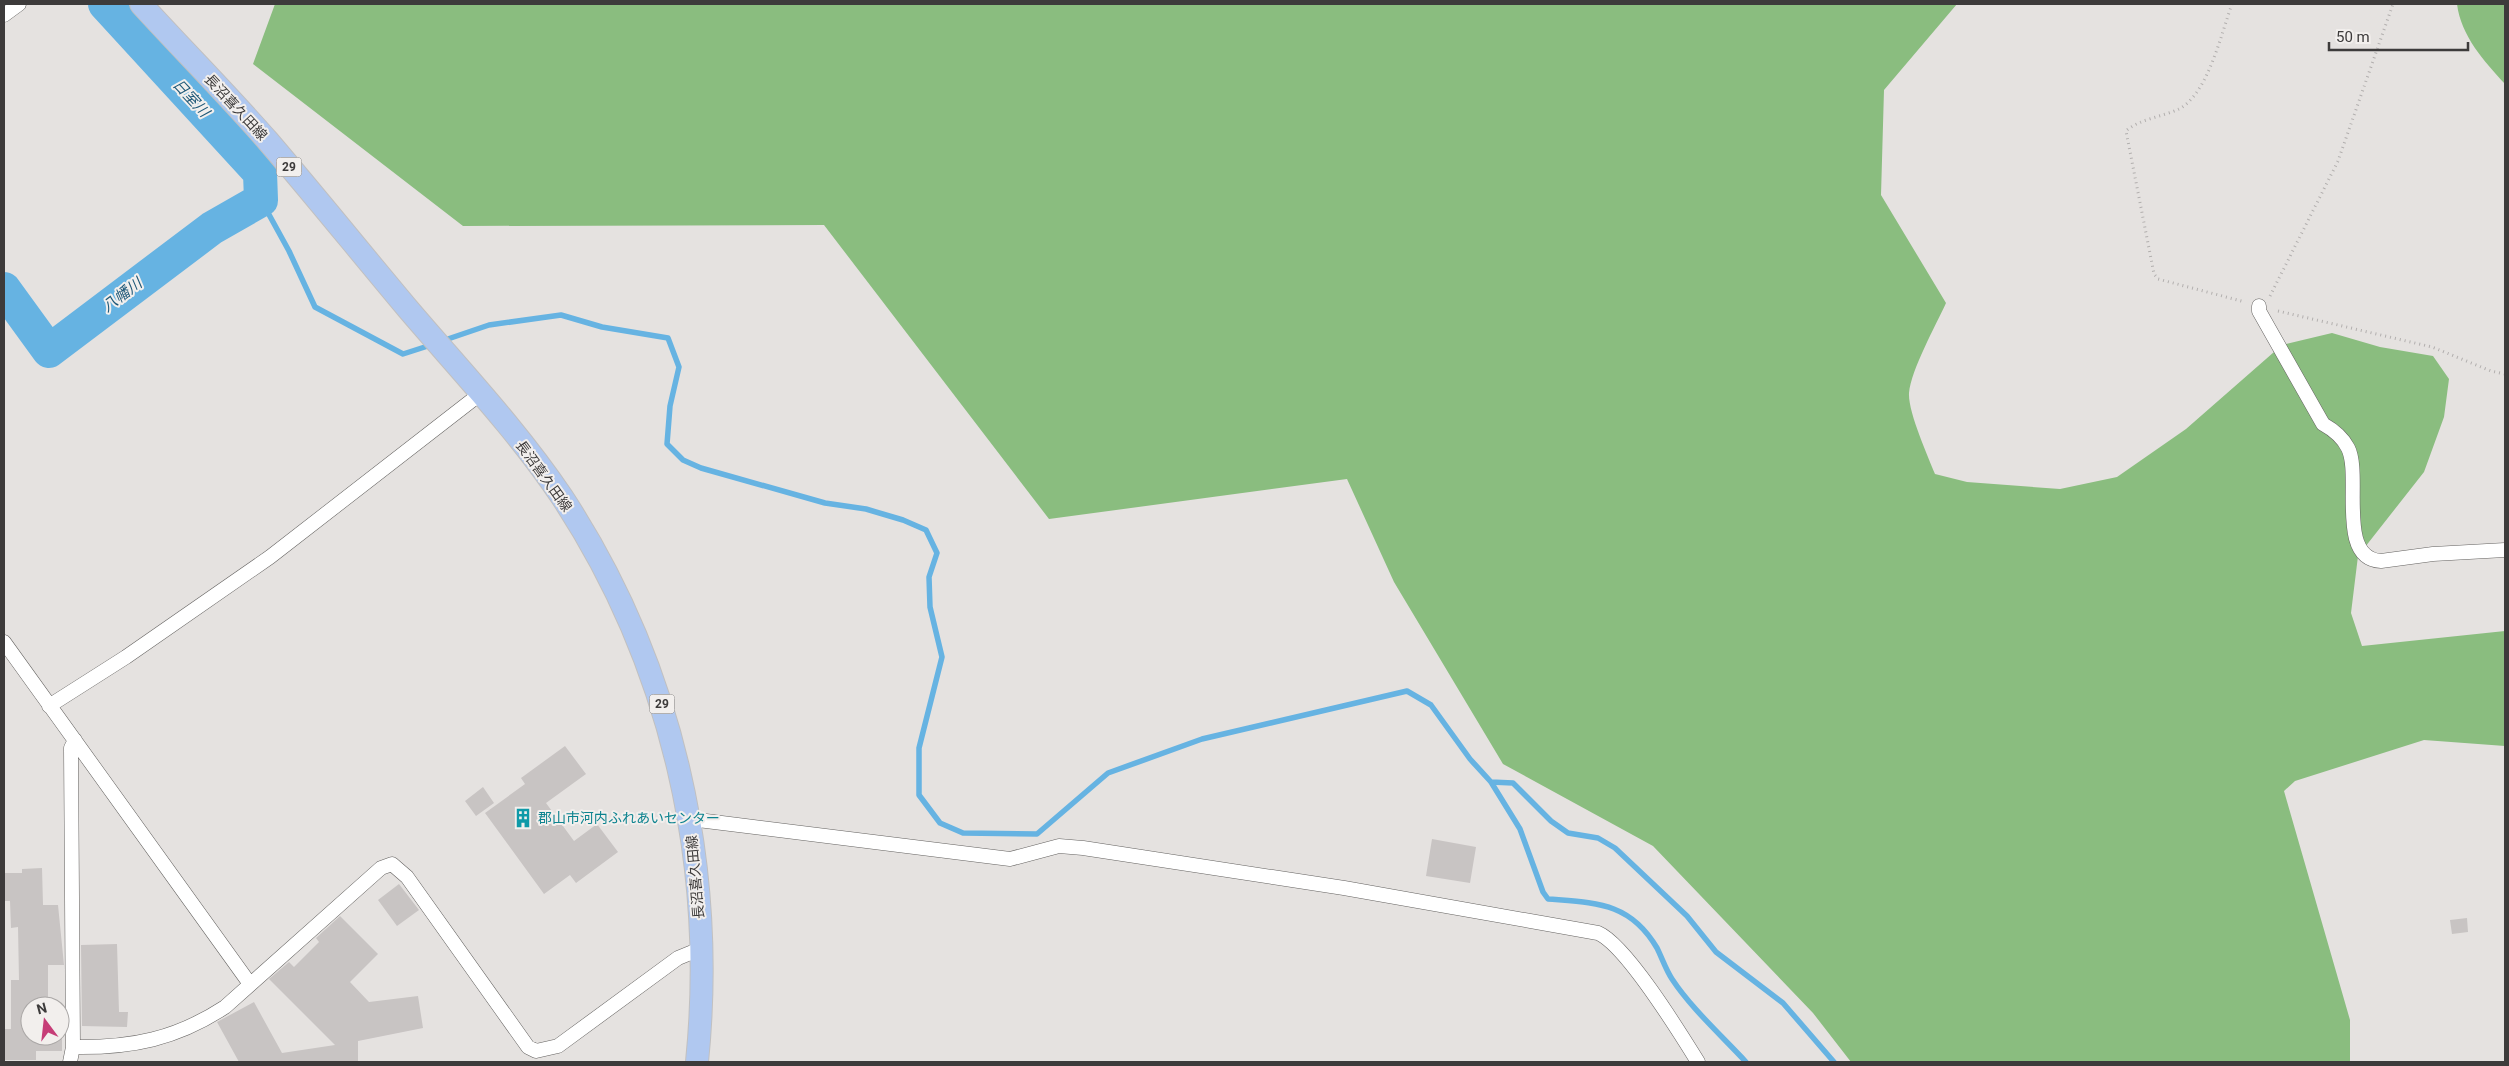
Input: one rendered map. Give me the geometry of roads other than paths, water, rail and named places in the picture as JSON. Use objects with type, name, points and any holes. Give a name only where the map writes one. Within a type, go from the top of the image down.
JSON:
[{"type":"main road","name":"長沼喜久田線","points":[[141,4],[267,140],[480,394],[561,497],[626,612],[666,714],[690,819],[697,867],[700,949],[700,999],[696,1062]]},
{"type":"street","points":[[4,15],[20,4]]},
{"type":"street","points":[[2261,306],[2259,311],[2323,424],[2332,430],[2348,447],[2353,468],[2355,539],[2362,553],[2374,561],[2381,561],[2433,554],[2505,550]]},
{"type":"street","points":[[49,706],[126,658],[270,557],[480,394]]},
{"type":"street","points":[[4,642],[250,984]]},
{"type":"street","points":[[70,1062],[73,1047],[71,748],[75,740]]},
{"type":"street","points":[[690,819],[1010,859],[1059,846],[1083,848],[1344,888],[1598,932],[1614,944],[1626,959],[1668,1014],[1698,1062]]},
{"type":"street","points":[[73,1047],[130,1045],[190,1028],[226,1007],[382,868],[392,864],[408,877],[528,1048],[536,1051],[558,1046],[678,958],[700,949]]},
{"type":"waterway","name":"八幡川","points":[[4,289],[49,351],[212,228],[261,200],[260,173],[105,4]]},
{"type":"waterway","points":[[261,200],[289,251],[315,307],[403,354],[431,345]]},
{"type":"waterway","points":[[442,341],[489,325],[561,315],[602,327],[668,338],[679,367],[670,406],[667,444],[683,460],[701,468],[825,503],[866,509],[903,520],[926,530],[937,553],[929,577],[930,607],[942,657],[919,748],[919,795],[940,823],[963,833],[1037,834],[1108,773],[1202,739],[1407,691],[1431,705],[1470,759],[1491,782],[1520,829],[1543,892],[1548,899],[1596,904],[1623,913],[1635,922],[1647,933],[1657,948],[1670,975],[1680,990],[1697,1011],[1746,1062]]},
{"type":"waterway","points":[[1491,782],[1513,783],[1551,821],[1568,833],[1598,838],[1615,848],[1687,916],[1716,952],[1783,1003],[1834,1062]]},
{"type":"place","name":"郡山市河内ふれあいセンター","points":[[523,818]]},
{"type":"water label","name":"日室川","points":[[191,98]]}]
